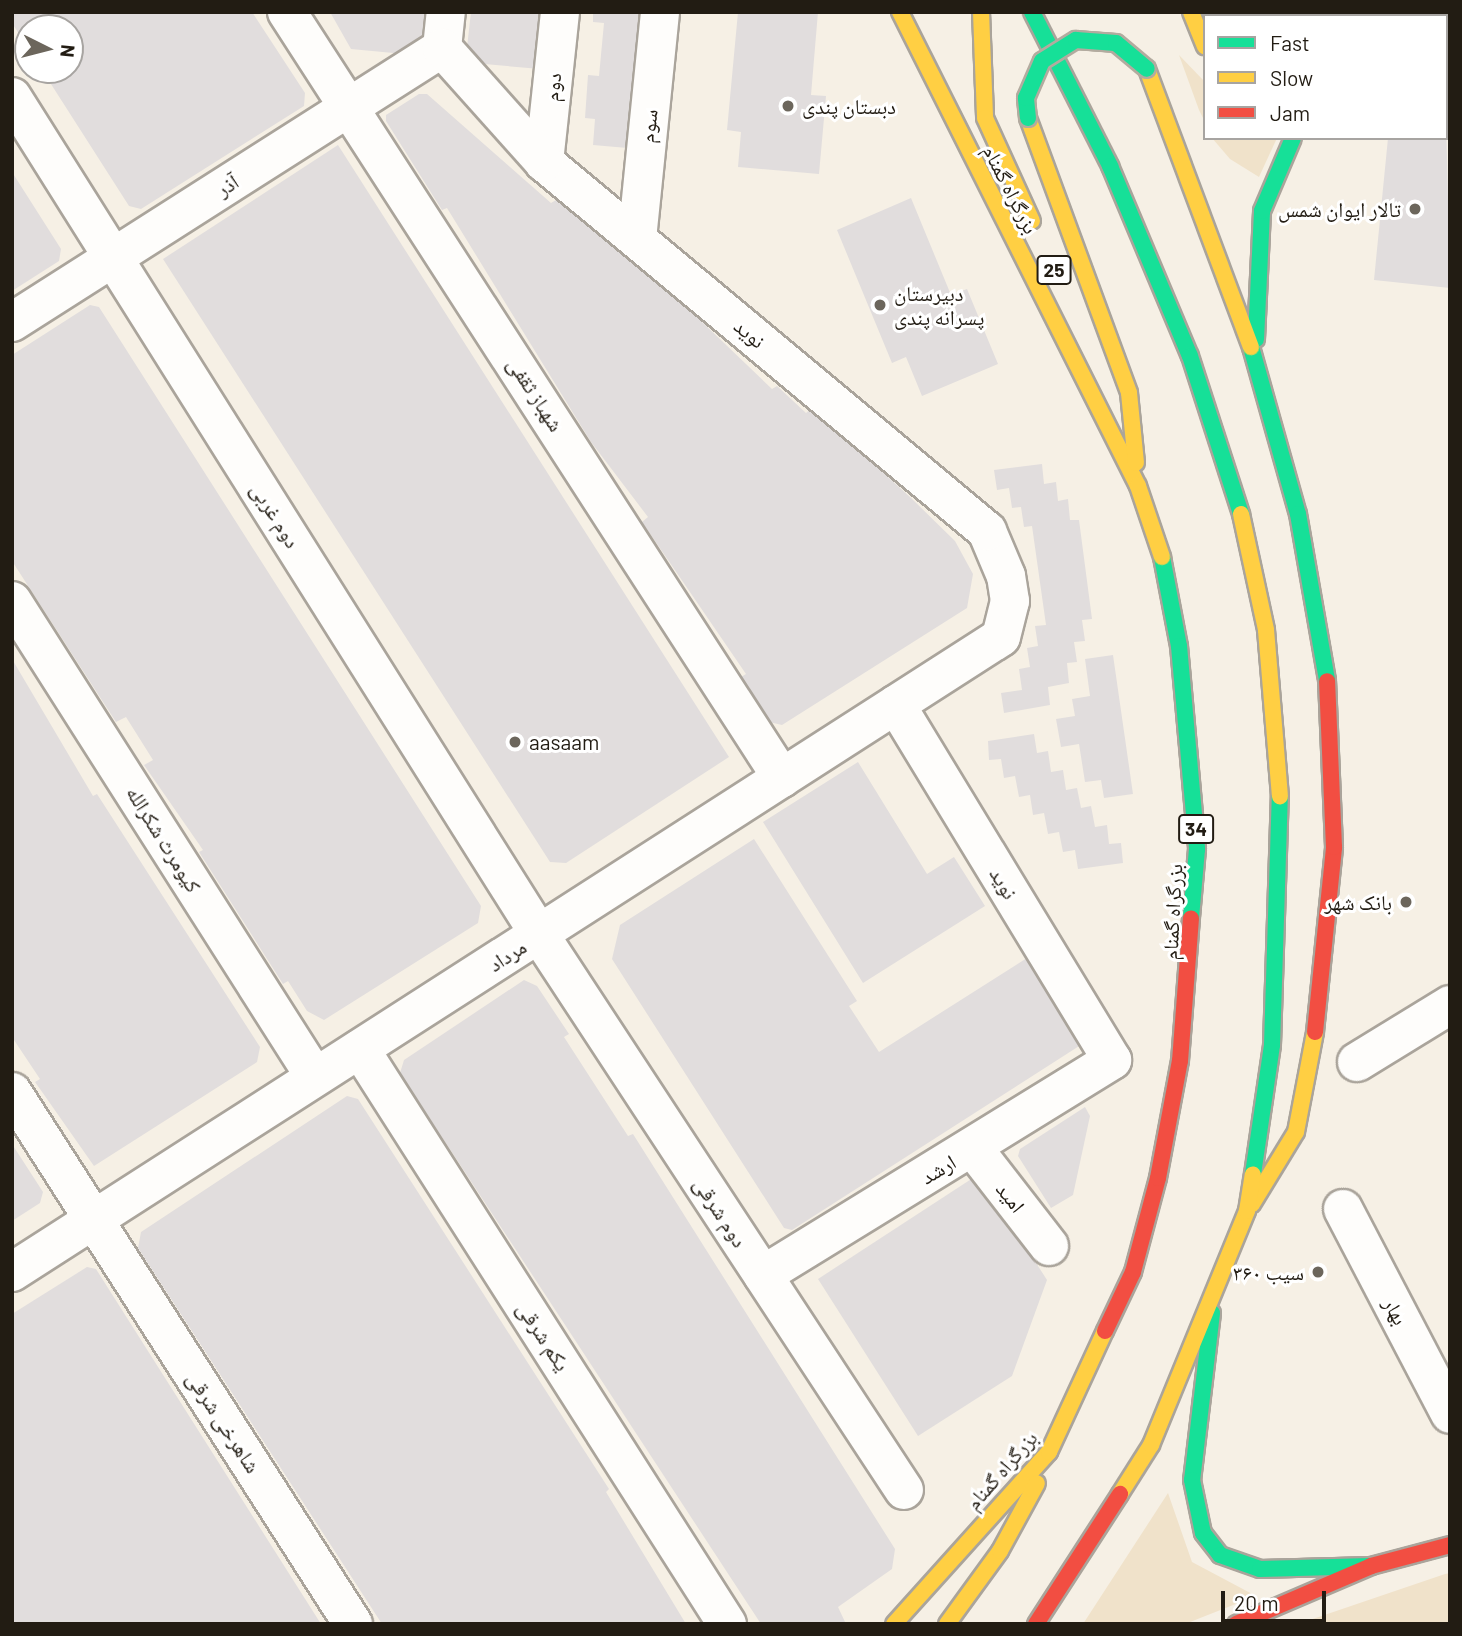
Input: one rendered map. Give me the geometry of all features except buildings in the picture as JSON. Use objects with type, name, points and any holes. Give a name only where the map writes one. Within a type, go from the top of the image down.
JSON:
[{"type":"main road","name":"بزرگراه گمنام","points":[[894,1624],[1049,1452],[1133,1272],[1158,1178],[1192,960],[1196,849],[1191,741],[1161,552],[1138,486],[900,12]]},
{"type":"main road","name":"25","points":[[981,12],[980,52],[985,118],[1037,233]]},
{"type":"main road","points":[[1032,12],[1110,166],[1190,356],[1253,553],[1276,705],[1280,787],[1272,1045],[1247,1211],[1213,1306],[1151,1446],[1036,1624]]},
{"type":"main road","points":[[1191,12],[1203,41]]},
{"type":"main road","points":[[1138,486],[1129,393],[1028,118],[1031,78],[1057,48],[1096,38],[1116,43],[1147,69],[1255,358],[1298,514],[1320,629],[1334,750],[1335,847],[1305,1098],[1283,1159],[1247,1211]]},
{"type":"main road","points":[[1255,358],[1262,211],[1292,140]]},
{"type":"main road","points":[[1089,347],[1138,486]]},
{"type":"main road","points":[[1213,1306],[1192,1480],[1203,1533],[1220,1555],[1260,1569],[1371,1566]]},
{"type":"main road","points":[[947,1624],[1000,1551],[1049,1452]]},
{"type":"main road","points":[[1236,1624],[1371,1566],[1450,1545]]},
{"type":"street","name":"دوم","points":[[544,162],[560,12]]},
{"type":"street","name":"سوم","points":[[637,239],[660,12]]},
{"type":"street","name":"شهباز ثقفی","points":[[292,15],[782,778]]},
{"type":"street","name":"نوید","points":[[444,30],[544,162],[987,531],[1010,601],[1001,637]]},
{"type":"street","name":"آذر","points":[[12,322],[350,106],[444,30]]},
{"type":"street","name":"دوم غربی","points":[[12,97],[539,934]]},
{"type":"street","name":"کیومرث شکرالله","points":[[12,601],[315,1077]]},
{"type":"street","name":"مرداد","points":[[12,1272],[1001,637]]},
{"type":"street","name":"نوید","points":[[896,705],[1112,1060]]},
{"type":"street","name":"دوم شرقی","points":[[539,934],[904,1490]]},
{"type":"street","points":[[1357,1062],[1450,1005]]},
{"type":"street","name":"یکم شرقی","points":[[360,1049],[727,1624]]},
{"type":"street","name":"ارشد","points":[[763,1275],[1112,1060]]},
{"type":"street","name":"شاهرخی شرقی","points":[[12,1092],[354,1624]]},
{"type":"street","name":"امید","points":[[973,1148],[1049,1246]]},
{"type":"street","name":"بهار","points":[[1343,1209],[1450,1414]]},
{"type":"shaded area","points":[[1179,55],[1203,80],[1203,118]]},
{"type":"shaded area","points":[[1214,140],[1276,140],[1259,177],[1230,159]]},
{"type":"shaded area","points":[[1168,1493],[1192,1562],[1256,1596],[1185,1624],[1083,1624]]},
{"type":"shaded area","points":[[1450,1573],[1450,1624],[1298,1624],[1445,1574]]},
{"type":"traffic: fast","points":[[1032,12],[1110,166],[1190,356],[1241,514]]},
{"type":"traffic: fast","points":[[1028,118],[1026,98],[1042,61],[1076,40],[1116,43],[1147,69]]},
{"type":"traffic: fast","points":[[1256,339],[1262,211],[1292,140]]},
{"type":"traffic: fast","points":[[1251,347],[1298,514],[1327,681]]},
{"type":"traffic: fast","points":[[1162,557],[1179,646],[1197,849],[1191,918]]},
{"type":"traffic: fast","points":[[1253,1174],[1272,1045],[1280,796]]},
{"type":"traffic: fast","points":[[1212,1313],[1192,1480],[1203,1533],[1220,1555],[1260,1569],[1371,1566]]},
{"type":"traffic: slow","points":[[900,12],[1138,486],[1162,557]]},
{"type":"traffic: slow","points":[[981,12],[985,118],[1032,221]]},
{"type":"traffic: slow","points":[[1191,12],[1203,41]]},
{"type":"traffic: slow","points":[[1147,69],[1251,347]]},
{"type":"traffic: slow","points":[[1028,118],[1129,393],[1136,463]]},
{"type":"traffic: slow","points":[[1241,514],[1266,630],[1280,796]]},
{"type":"traffic: slow","points":[[1252,1204],[1296,1132],[1315,1032]]},
{"type":"traffic: slow","points":[[1120,1494],[1151,1445],[1247,1211],[1253,1174]]},
{"type":"traffic: slow","points":[[894,1624],[1049,1452],[1105,1331]]},
{"type":"traffic: slow","points":[[947,1624],[1000,1551],[1037,1483]]},
{"type":"traffic: jam","points":[[1315,1032],[1334,847],[1327,681]]},
{"type":"traffic: jam","points":[[1105,1331],[1133,1272],[1158,1178],[1180,1061],[1191,918]]},
{"type":"traffic: jam","points":[[1036,1624],[1120,1494]]},
{"type":"traffic: jam","points":[[1236,1624],[1371,1566],[1450,1545]]},
{"type":"place","name":"دبستان پندی","points":[[788,106]]},
{"type":"place","name":"تالار ایوان شمس","points":[[1415,209]]},
{"type":"place","name":"دبیرستان پسرانه پندی","points":[[880,305]]},
{"type":"place","name":"aasaam","points":[[515,742]]},
{"type":"place","name":"بانک شهر","points":[[1406,902]]},
{"type":"place","name":"سیب ۳۶۰","points":[[1318,1272]]}]
